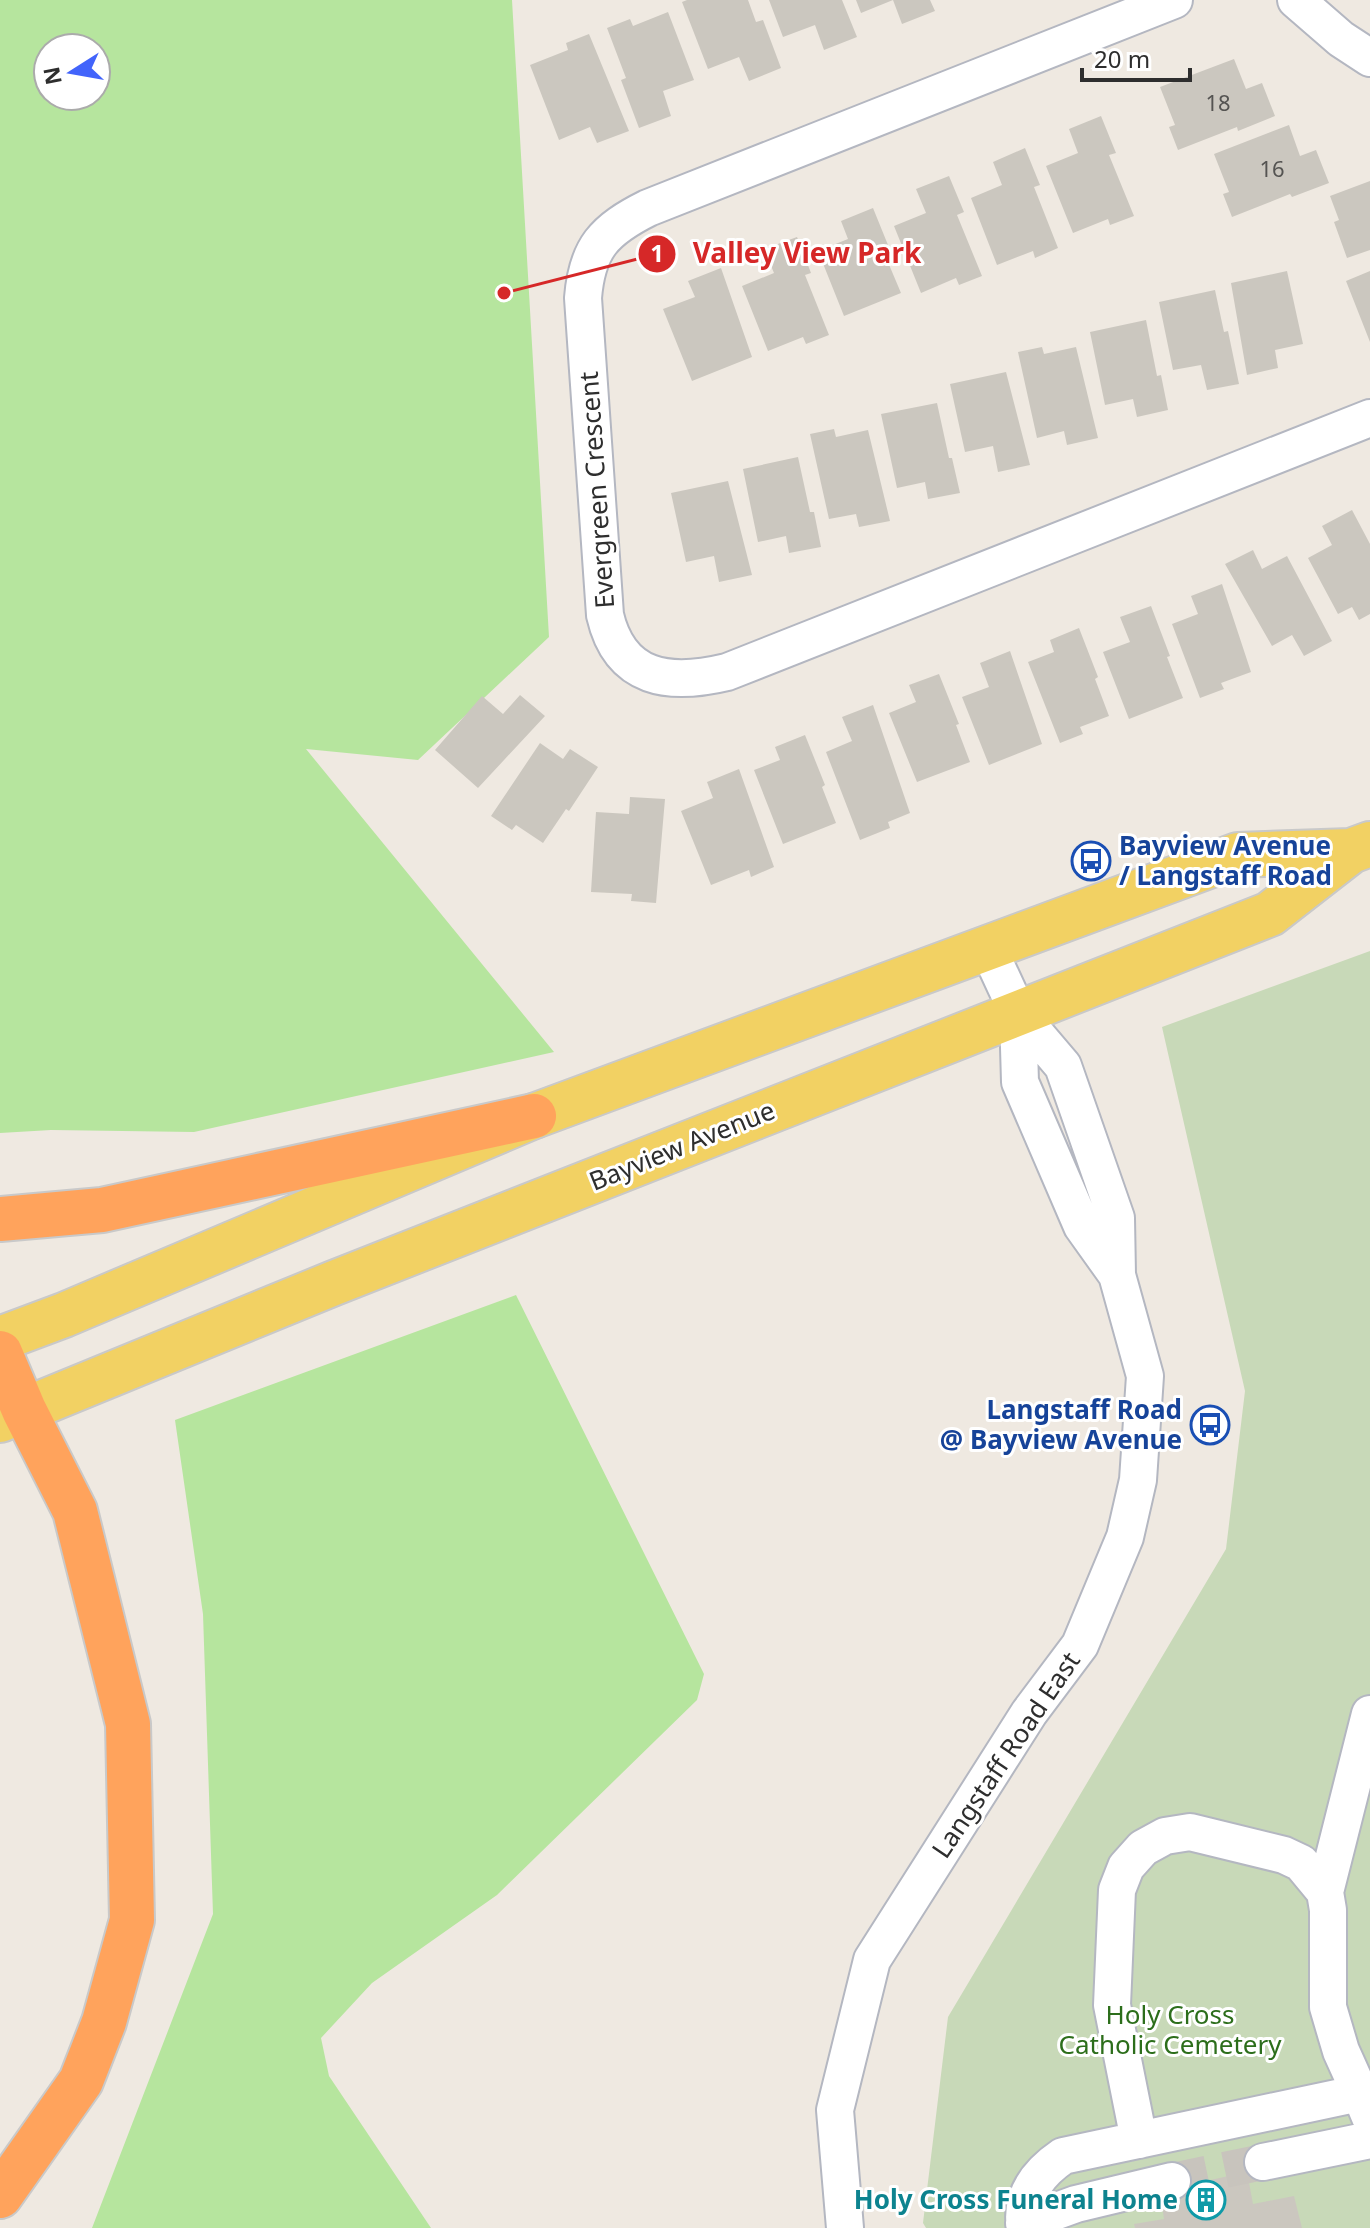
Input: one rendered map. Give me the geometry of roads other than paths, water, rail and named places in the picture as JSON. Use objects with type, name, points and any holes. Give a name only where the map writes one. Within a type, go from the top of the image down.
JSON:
[{"type":"highway","points":[[0,1219],[102,1210],[534,1116]]},
{"type":"highway","points":[[0,1353],[12,1415],[75,1511],[128,1724],[132,1920],[104,2022],[81,2081],[0,2196]]},
{"type":"main road","name":"Bayview Avenue","points":[[0,1339],[64,1315],[534,1116],[1238,855],[1361,848]]},
{"type":"main road","name":"Bayview Avenue","points":[[12,1415],[319,1289],[1270,914],[1361,848]]},
{"type":"street","name":"Evergreen Crescent","points":[[1174,0],[648,208],[624,220],[604,237],[593,252],[585,273],[583,298],[605,615],[610,634],[619,652],[634,666],[652,674],[679,679],[703,678],[727,672],[1370,418]]},
{"type":"street","points":[[1296,0],[1341,39],[1370,58]]},
{"type":"street","name":"Langstaff Road East","points":[[845,2228],[835,2110],[872,1960],[1029,1713],[1080,1645],[1125,1537],[1138,1480],[1145,1376],[1117,1275],[1116,1218],[1063,1066],[1018,1013],[987,946]]},
{"type":"street","points":[[1024,2225],[1030,2193],[1046,2168],[1063,2156],[1139,2140],[1365,2105],[1341,2051],[1328,2007],[1328,1910],[1325,1892],[1368,1731]]},
{"type":"street","points":[[1139,2140],[1112,2005],[1117,1890],[1126,1867],[1143,1848],[1165,1836],[1190,1832],[1284,1855],[1301,1863],[1325,1892]]},
{"type":"street","points":[[1263,2162],[1370,2140]]},
{"type":"street","points":[[1024,2225],[1076,2204],[1172,2181]]},
{"type":"tunnel","points":[[1172,2181],[1263,2162]]},
{"type":"place","name":"Valley View Park","points":[[504,293]]},
{"type":"place","name":"Bayview Avenue / Langstaff Road","points":[[1091,861]]},
{"type":"place","name":"Langstaff Road @ Bayview Avenue","points":[[1210,1425]]},
{"type":"place","name":"Holy Cross Funeral Home","points":[[1206,2200]]},
{"type":"park label","name":"Holy Cross Catholic Cemetery","points":[[1170,2030]]}]
